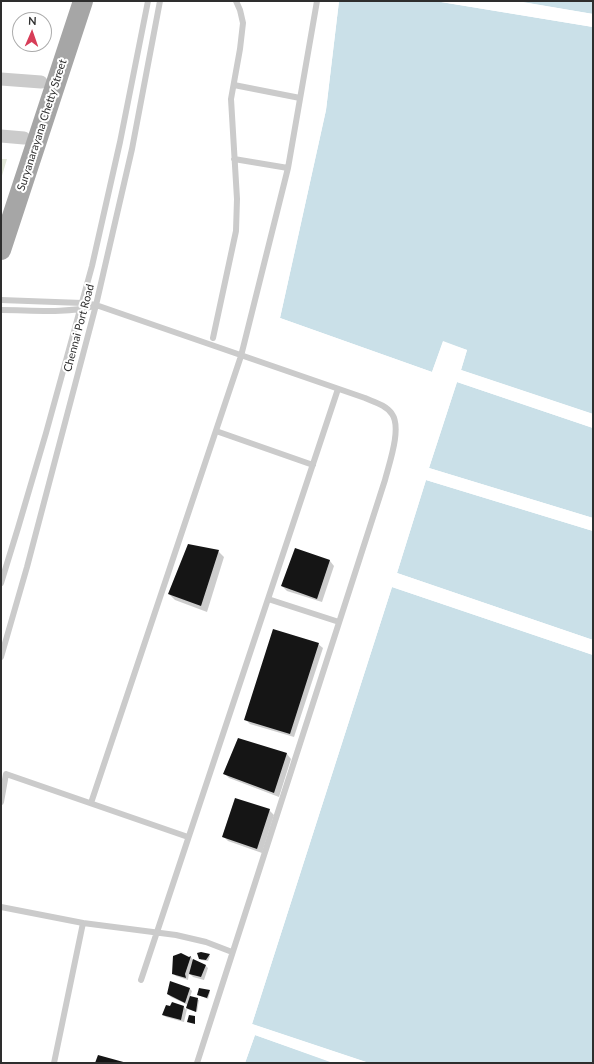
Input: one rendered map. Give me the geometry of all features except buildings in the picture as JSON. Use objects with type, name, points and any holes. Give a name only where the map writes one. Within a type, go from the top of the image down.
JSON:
[{"type":"main road","name":"Suryanarayana Chetty Street","points":[[1,212],[41,82],[70,1]]},
{"type":"main road","name":"Suryanarayana Chetty Street","points":[[1,250],[83,1]]},
{"type":"street","points":[[1,79],[41,82]]},
{"type":"street","points":[[1,136],[24,138]]},
{"type":"lane","name":"Chennai Port Road","points":[[1,583],[92,266],[118,150],[148,1]]},
{"type":"lane","name":"Chennai Port Road","points":[[1,657],[27,566],[96,305],[132,149],[160,1]]},
{"type":"lane","points":[[213,338],[236,231],[237,199],[231,99],[243,23],[236,1]]},
{"type":"lane","points":[[91,803],[241,356],[288,168],[317,1]]},
{"type":"lane","points":[[234,85],[300,98]]},
{"type":"lane","points":[[234,159],[288,168]]},
{"type":"lane","points":[[1,300],[81,306]]},
{"type":"lane","points":[[1,310],[50,310],[96,305],[365,398],[385,408],[395,419],[396,427],[392,452],[385,480],[197,1063]]},
{"type":"lane","points":[[141,980],[338,389]]},
{"type":"lane","points":[[216,431],[313,466]]},
{"type":"lane","points":[[268,599],[339,622]]},
{"type":"lane","points":[[1,802],[6,774],[188,837]]},
{"type":"lane","points":[[1,906],[83,923],[188,937],[232,952]]},
{"type":"lane","points":[[54,1063],[83,923]]},
{"type":"shaded area","points":[[1,159],[7,159],[1,179]]},
{"type":"water","points":[[339,1],[435,1],[593,27],[593,414],[461,370],[467,350],[443,342],[432,372],[280,318],[326,110]]},
{"type":"water","points":[[517,1],[593,1],[593,14]]},
{"type":"water","points":[[457,382],[593,428],[593,518],[429,468]]},
{"type":"water","points":[[426,480],[593,531],[593,640],[397,573]]},
{"type":"water","points":[[392,587],[593,655],[593,1063],[369,1063],[252,1024]]},
{"type":"water","points":[[255,1035],[333,1063],[245,1063]]},
{"type":"pier","points":[[337,1],[339,1],[326,110],[280,318],[432,372],[443,341],[467,350],[461,370],[593,414],[593,416],[460,372],[459,369],[464,351],[445,344],[434,373],[432,374],[278,319],[324,109]]},
{"type":"pier","points":[[435,1],[447,1],[593,25],[593,27]]},
{"type":"pier","points":[[515,1],[593,14],[593,16],[517,3]]},
{"type":"pier","points":[[455,380],[593,426],[593,428],[457,382],[429,468],[593,518],[593,520],[428,469],[427,467]]},
{"type":"pier","points":[[426,478],[593,529],[593,531],[426,480],[397,573],[593,640],[593,642],[396,575],[395,573],[424,480]]},
{"type":"pier","points":[[391,585],[593,653],[593,655],[392,587],[252,1024],[369,1063],[363,1063],[251,1026],[250,1024]]},
{"type":"pier","points":[[255,1033],[334,1061],[335,1063],[255,1035],[245,1063],[243,1063]]}]
